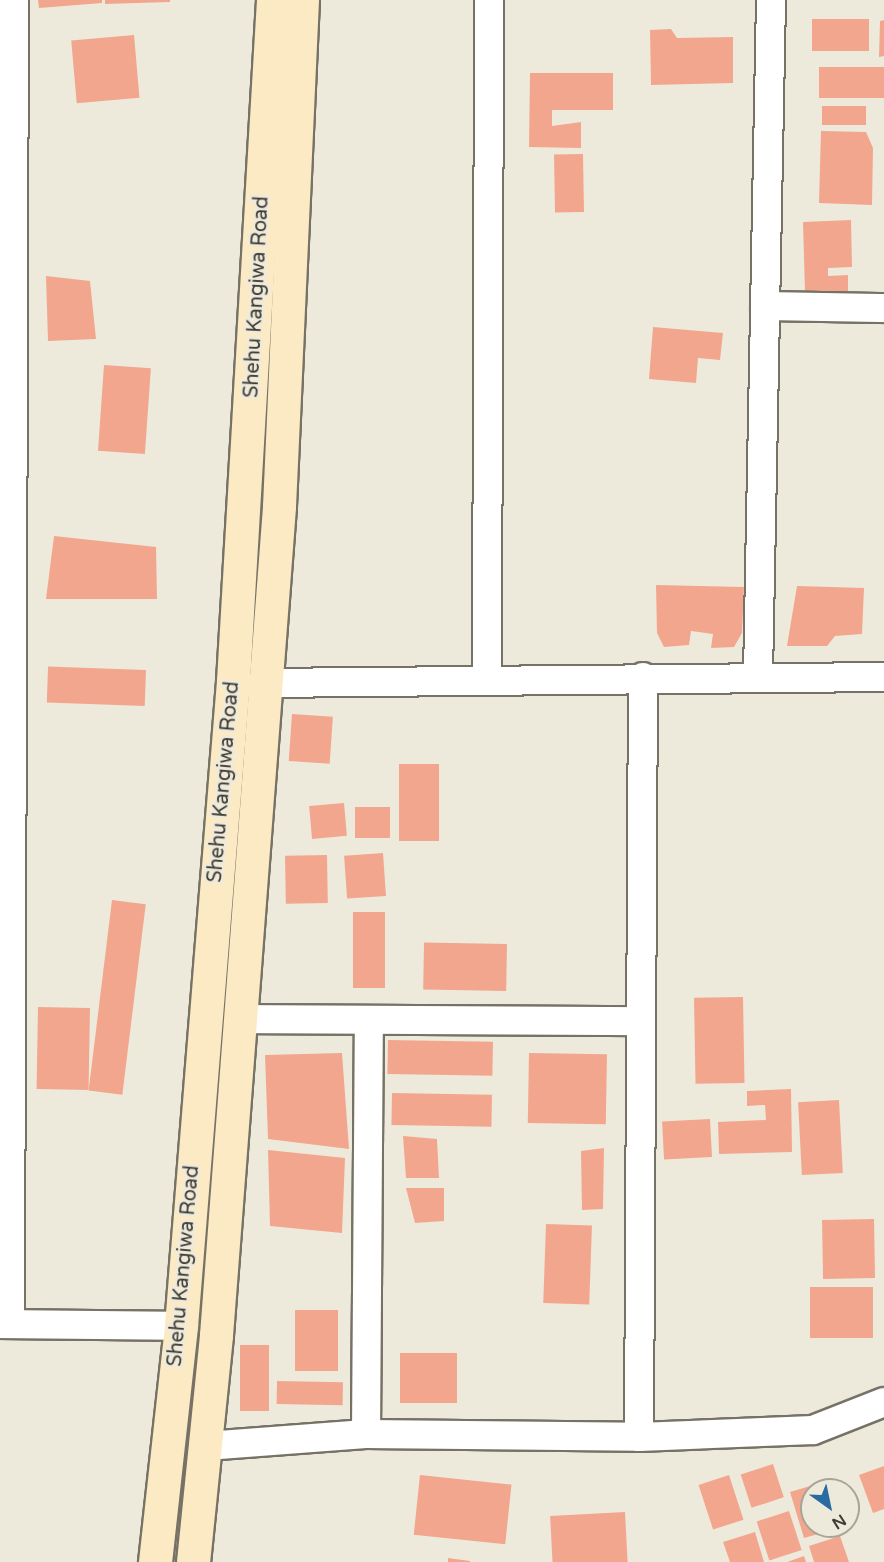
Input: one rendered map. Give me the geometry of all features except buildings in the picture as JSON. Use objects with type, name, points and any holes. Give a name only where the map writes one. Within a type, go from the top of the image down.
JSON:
[{"type":"main road","name":"Shehu Kangiwa Road","points":[[155,1562],[181,1326],[246,504],[273,0]]},
{"type":"main road","name":"Shehu Kangiwa Road","points":[[193,1562],[206,1446],[241,1020],[262,683],[279,506],[302,0]]},
{"type":"main road","points":[[246,504],[279,506]]},
{"type":"street","points":[[14,0],[6,92],[8,462],[5,1324],[181,1326]]},
{"type":"street","points":[[487,679],[489,0]]},
{"type":"street","points":[[758,676],[771,0]]},
{"type":"street","points":[[765,306],[884,308]]},
{"type":"street","points":[[639,1437],[643,677]]},
{"type":"street","points":[[262,683],[643,677],[884,677]]},
{"type":"street","points":[[241,1020],[640,1021]]},
{"type":"street","points":[[366,1434],[369,1022]]},
{"type":"street","points":[[206,1446],[366,1434],[639,1437],[813,1431],[884,1402]]}]
